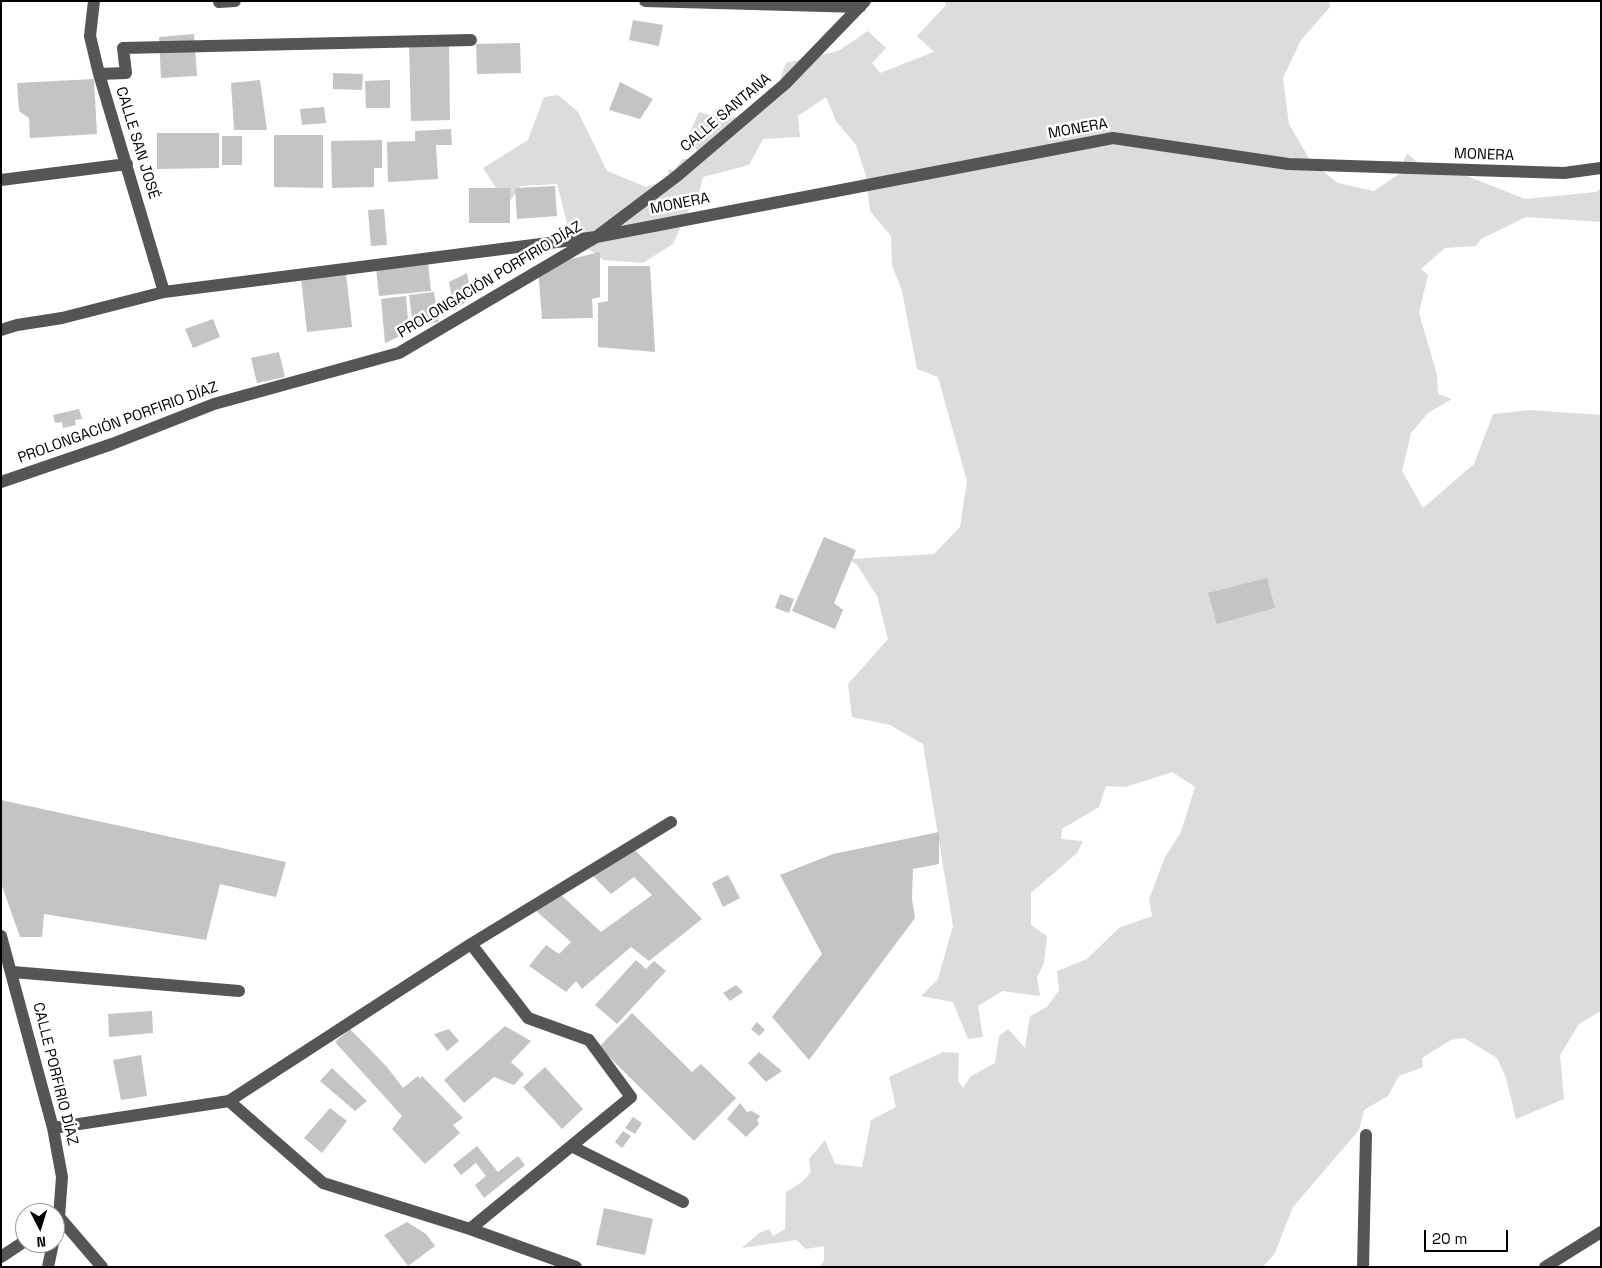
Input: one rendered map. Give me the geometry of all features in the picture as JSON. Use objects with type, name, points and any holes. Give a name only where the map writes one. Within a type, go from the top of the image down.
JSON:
[{"type":"street","name":"CALLE SAN JOSÉ","points":[[94,1],[90,36],[99,74],[128,164],[164,292]]},
{"type":"street","points":[[219,2],[235,1]]},
{"type":"street","points":[[645,1],[862,4]]},
{"type":"street","name":"CALLE SANTANA","points":[[596,237],[677,176],[785,84],[862,4]]},
{"type":"street","points":[[99,74],[126,73],[124,48],[471,40]]},
{"type":"street","name":"MONERA","points":[[596,237],[1113,138],[1288,164],[1564,174],[1601,168]]},
{"type":"street","points":[[1,180],[128,164]]},
{"type":"street","name":"PROLONGACIÓN PORFIRIO DÍAZ","points":[[1,330],[18,325],[62,318],[164,292],[596,237]]},
{"type":"street","name":"PROLONGACIÓN PORFIRIO DÍAZ","points":[[1,482],[112,444],[214,404],[400,353],[596,237]]},
{"type":"street","points":[[53,1128],[229,1101],[471,944],[671,822]]},
{"type":"street","name":"CALLE PORFIRIO DÍAZ","points":[[1,936],[53,1128],[62,1177],[59,1203]]},
{"type":"street","points":[[470,1229],[631,1097],[588,1040],[528,1018],[471,944]]},
{"type":"street","points":[[12,972],[239,991]]},
{"type":"street","points":[[229,1101],[323,1183],[470,1229],[576,1267]]},
{"type":"street","points":[[1363,1267],[1366,1135]]},
{"type":"street","points":[[571,1146],[683,1202]]},
{"type":"street","points":[[65,1227],[102,1267]]},
{"type":"street","points":[[1545,1267],[1601,1232]]},
{"type":"street","points":[[1,1257],[15,1247]]},
{"type":"street","points":[[48,1267],[51,1253]]},
{"type":"shaded area","points":[[944,1],[1329,1],[1330,7],[1301,40],[1283,78],[1289,124],[1311,162],[1338,183],[1374,191],[1399,174],[1407,153],[1418,163],[1457,172],[1525,199],[1596,192],[1601,188],[1601,222],[1526,217],[1481,239],[1476,246],[1445,248],[1421,269],[1428,275],[1419,313],[1437,375],[1438,394],[1452,399],[1428,413],[1411,433],[1402,471],[1423,508],[1474,464],[1493,414],[1530,410],[1601,415],[1601,1011],[1579,1024],[1560,1055],[1564,1099],[1516,1119],[1506,1078],[1497,1058],[1464,1038],[1451,1040],[1422,1058],[1423,1067],[1399,1076],[1388,1096],[1364,1110],[1359,1130],[1293,1207],[1275,1253],[1263,1267],[819,1267],[824,1261],[824,1246],[806,1249],[796,1240],[742,1248],[759,1233],[769,1229],[773,1236],[785,1229],[786,1192],[802,1182],[811,1172],[809,1159],[825,1140],[835,1164],[862,1167],[871,1120],[896,1107],[889,1077],[943,1052],[959,1053],[958,1081],[963,1088],[971,1076],[995,1063],[999,1036],[1008,1029],[1025,1048],[1030,1016],[1047,1007],[1059,990],[1057,971],[1087,959],[1119,928],[1152,916],[1149,899],[1165,857],[1181,832],[1195,787],[1172,772],[1126,787],[1106,786],[1099,807],[1062,829],[1061,839],[1083,841],[1077,853],[1031,893],[1031,925],[1047,936],[1044,963],[1037,977],[1040,996],[1002,991],[978,1006],[983,1037],[968,1039],[953,1002],[921,996],[938,979],[953,926],[923,744],[890,725],[852,717],[848,684],[888,639],[877,596],[857,565],[849,559],[934,554],[960,527],[967,481],[938,377],[917,369],[902,291],[892,265],[891,236],[870,211],[866,176],[856,145],[836,121],[826,97],[798,116],[800,137],[763,139],[749,165],[703,177],[698,196],[692,203],[673,244],[643,263],[603,260],[570,234],[557,184],[521,186],[507,205],[483,168],[528,140],[544,97],[558,95],[578,112],[607,171],[646,187],[666,180],[669,176],[668,170],[674,170],[683,159],[702,159],[694,146],[700,139],[690,132],[699,112],[725,119],[752,114],[773,100],[786,63],[838,51],[868,31],[886,48],[872,63],[880,73],[934,52],[917,36],[946,5]]},
{"type":"building","points":[[633,20],[663,25],[659,46],[629,40]]},
{"type":"building","points":[[194,34],[197,76],[161,78],[159,37]]},
{"type":"building","points":[[409,43],[449,43],[450,120],[411,121]]},
{"type":"building","points":[[520,43],[521,73],[477,74],[476,44]]},
{"type":"building","points":[[333,73],[363,74],[362,90],[333,89]]},
{"type":"building","points":[[94,79],[97,134],[30,138],[29,118],[19,111],[17,83]]},
{"type":"building","points":[[260,80],[267,130],[234,130],[231,83]]},
{"type":"building","points":[[390,80],[390,108],[366,108],[365,81]]},
{"type":"building","points":[[620,82],[653,99],[640,119],[609,110]]},
{"type":"building","points":[[324,107],[326,123],[302,125],[300,109]]},
{"type":"building","points":[[451,129],[452,145],[436,145],[438,179],[388,182],[387,142],[415,141],[415,131]]},
{"type":"building","points":[[157,133],[219,133],[219,168],[157,169]]},
{"type":"building","points":[[274,135],[323,135],[323,188],[274,187]]},
{"type":"building","points":[[222,136],[242,136],[242,165],[222,165]]},
{"type":"building","points":[[382,140],[382,168],[374,168],[374,187],[332,188],[331,141]]},
{"type":"building","points":[[555,186],[557,216],[517,219],[515,188]]},
{"type":"building","points":[[469,188],[510,188],[510,223],[469,223]]},
{"type":"building","points":[[384,209],[387,245],[371,246],[368,210]]},
{"type":"building","points":[[600,252],[600,297],[592,299],[593,318],[542,319],[538,267]]},
{"type":"building","points":[[428,263],[431,291],[379,296],[376,268]]},
{"type":"building","points":[[608,266],[650,266],[655,352],[598,347],[598,303],[608,301]]},
{"type":"building","points":[[346,273],[352,327],[307,332],[301,278]]},
{"type":"building","points":[[467,273],[472,298],[454,310],[449,282]]},
{"type":"building","points":[[434,292],[439,322],[413,326],[409,295]]},
{"type":"building","points":[[406,296],[409,332],[385,343],[381,299]]},
{"type":"building","points":[[213,319],[220,337],[193,348],[185,329]]},
{"type":"building","points":[[279,352],[285,377],[257,383],[251,358]]},
{"type":"building","points":[[79,409],[82,419],[75,420],[76,425],[63,428],[62,422],[55,423],[53,415]]},
{"type":"building","points":[[824,537],[856,550],[834,603],[843,610],[835,629],[792,611]]},
{"type":"building","points":[[1267,578],[1275,608],[1217,624],[1208,593]]},
{"type":"building","points":[[780,594],[794,599],[789,613],[775,608]]},
{"type":"building","points":[[1,800],[286,862],[276,897],[220,884],[206,940],[44,914],[42,937],[20,937],[1,883]]},
{"type":"building","points":[[939,832],[939,864],[913,869],[912,899],[915,918],[809,1060],[772,1017],[822,954],[780,875],[833,854]]},
{"type":"building","points":[[635,850],[702,919],[649,961],[631,947],[582,989],[576,981],[566,992],[529,966],[546,945],[559,954],[571,942],[535,910],[560,894],[601,932],[652,895],[634,877],[611,894],[592,875]]},
{"type":"building","points":[[728,875],[740,898],[723,907],[712,883]]},
{"type":"building","points":[[636,960],[646,969],[654,961],[666,971],[617,1024],[595,1005]]},
{"type":"building","points":[[736,985],[743,992],[730,1001],[723,993]]},
{"type":"building","points":[[152,1011],[153,1033],[109,1037],[108,1014]]},
{"type":"building","points":[[632,1013],[692,1072],[701,1064],[736,1098],[694,1141],[599,1047]]},
{"type":"building","points":[[757,1022],[765,1030],[759,1036],[751,1029]]},
{"type":"building","points":[[505,1026],[531,1041],[511,1062],[524,1074],[514,1085],[494,1077],[464,1103],[444,1080]]},
{"type":"building","points":[[350,1029],[387,1067],[403,1088],[418,1076],[420,1079],[422,1076],[463,1118],[453,1125],[460,1133],[425,1164],[392,1129],[402,1116],[335,1042]]},
{"type":"building","points":[[449,1029],[459,1041],[447,1051],[434,1034]]},
{"type":"building","points":[[759,1052],[782,1071],[766,1082],[748,1063]]},
{"type":"building","points":[[141,1055],[147,1096],[121,1100],[113,1060]]},
{"type":"building","points":[[545,1067],[583,1109],[562,1129],[523,1087]]},
{"type":"building","points":[[332,1068],[367,1101],[355,1111],[320,1081]]},
{"type":"building","points":[[740,1103],[747,1112],[752,1111],[760,1116],[757,1120],[759,1124],[746,1137],[727,1119]]},
{"type":"building","points":[[330,1108],[347,1121],[322,1153],[304,1138]]},
{"type":"building","points":[[633,1117],[642,1123],[635,1134],[625,1128]]},
{"type":"building","points":[[623,1131],[631,1136],[622,1148],[615,1142]]},
{"type":"building","points":[[477,1146],[498,1172],[518,1156],[525,1165],[484,1198],[475,1185],[486,1176],[476,1163],[461,1175],[453,1165]]},
{"type":"building","points":[[604,1208],[653,1219],[645,1255],[596,1245]]},
{"type":"building","points":[[407,1222],[426,1234],[435,1246],[408,1266],[384,1235]]}]
